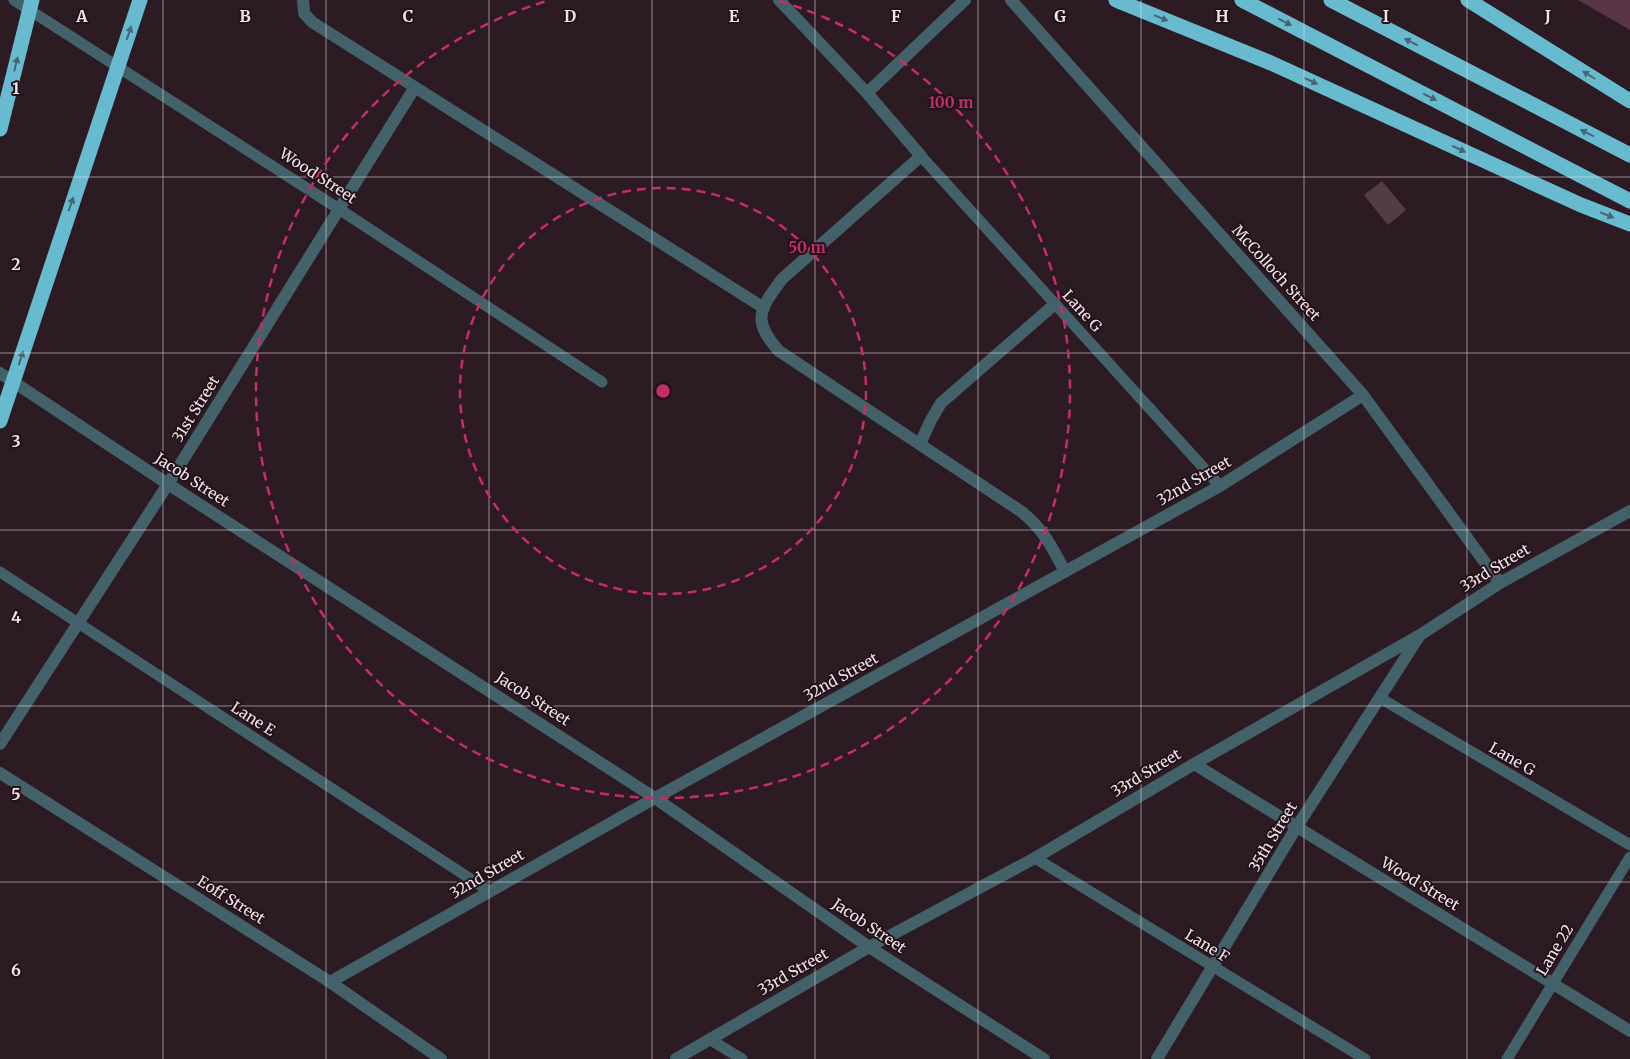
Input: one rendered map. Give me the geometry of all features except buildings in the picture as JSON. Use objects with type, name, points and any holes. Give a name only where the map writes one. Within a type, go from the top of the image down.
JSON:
[{"type":"highway","points":[[0,129],[32,0]]},
{"type":"highway","points":[[0,421],[140,0]]},
{"type":"highway","points":[[1116,0],[1271,63],[1581,205],[1630,224]]},
{"type":"highway","points":[[1242,0],[1630,202]]},
{"type":"highway","points":[[1330,0],[1630,155]]},
{"type":"highway","points":[[1468,0],[1630,101]]},
{"type":"street","points":[[302,0],[304,13],[312,22],[764,308]]},
{"type":"street","points":[[779,0],[867,93],[922,156],[782,279],[768,299],[760,317],[766,337],[779,351],[1030,518],[1050,543],[1065,572]]},
{"type":"street","points":[[867,93],[965,0]]},
{"type":"street","name":"McColloch Street","points":[[1011,0],[1363,395],[1500,582]]},
{"type":"street","name":"31st Street","points":[[0,744],[168,484],[415,87]]},
{"type":"street","points":[[920,444],[941,403],[1055,304]]},
{"type":"street","name":"Jacob Street","points":[[0,373],[168,484],[655,798],[868,947],[1044,1059]]},
{"type":"street","name":"32nd Street","points":[[330,982],[655,798],[1220,486],[1363,395]]},
{"type":"street","name":"33rd Street","points":[[676,1059],[868,947],[1035,858],[1194,764],[1420,635],[1500,582],[1630,510]]},
{"type":"street","name":"35th Street","points":[[1158,1059],[1296,828],[1420,635]]},
{"type":"street","name":"Wood Street","points":[[1194,764],[1630,1031]]},
{"type":"street","name":"Eoff Street","points":[[0,773],[330,982],[440,1059]]},
{"type":"lane","name":"Wood Street","points":[[14,0],[339,209],[602,382]]},
{"type":"lane","name":"Lane G","points":[[922,156],[1220,486]]},
{"type":"lane","name":"Lane E","points":[[0,572],[489,891]]},
{"type":"lane","name":"Lane G","points":[[1380,698],[1630,845]]},
{"type":"lane","name":"Lane 22","points":[[1507,1059],[1630,857]]},
{"type":"lane","name":"Lane F","points":[[1035,858],[1365,1059]]},
{"type":"lane","points":[[709,1039],[742,1059]]},
{"type":"shaded area","points":[[1578,0],[1630,0],[1630,30]]}]
